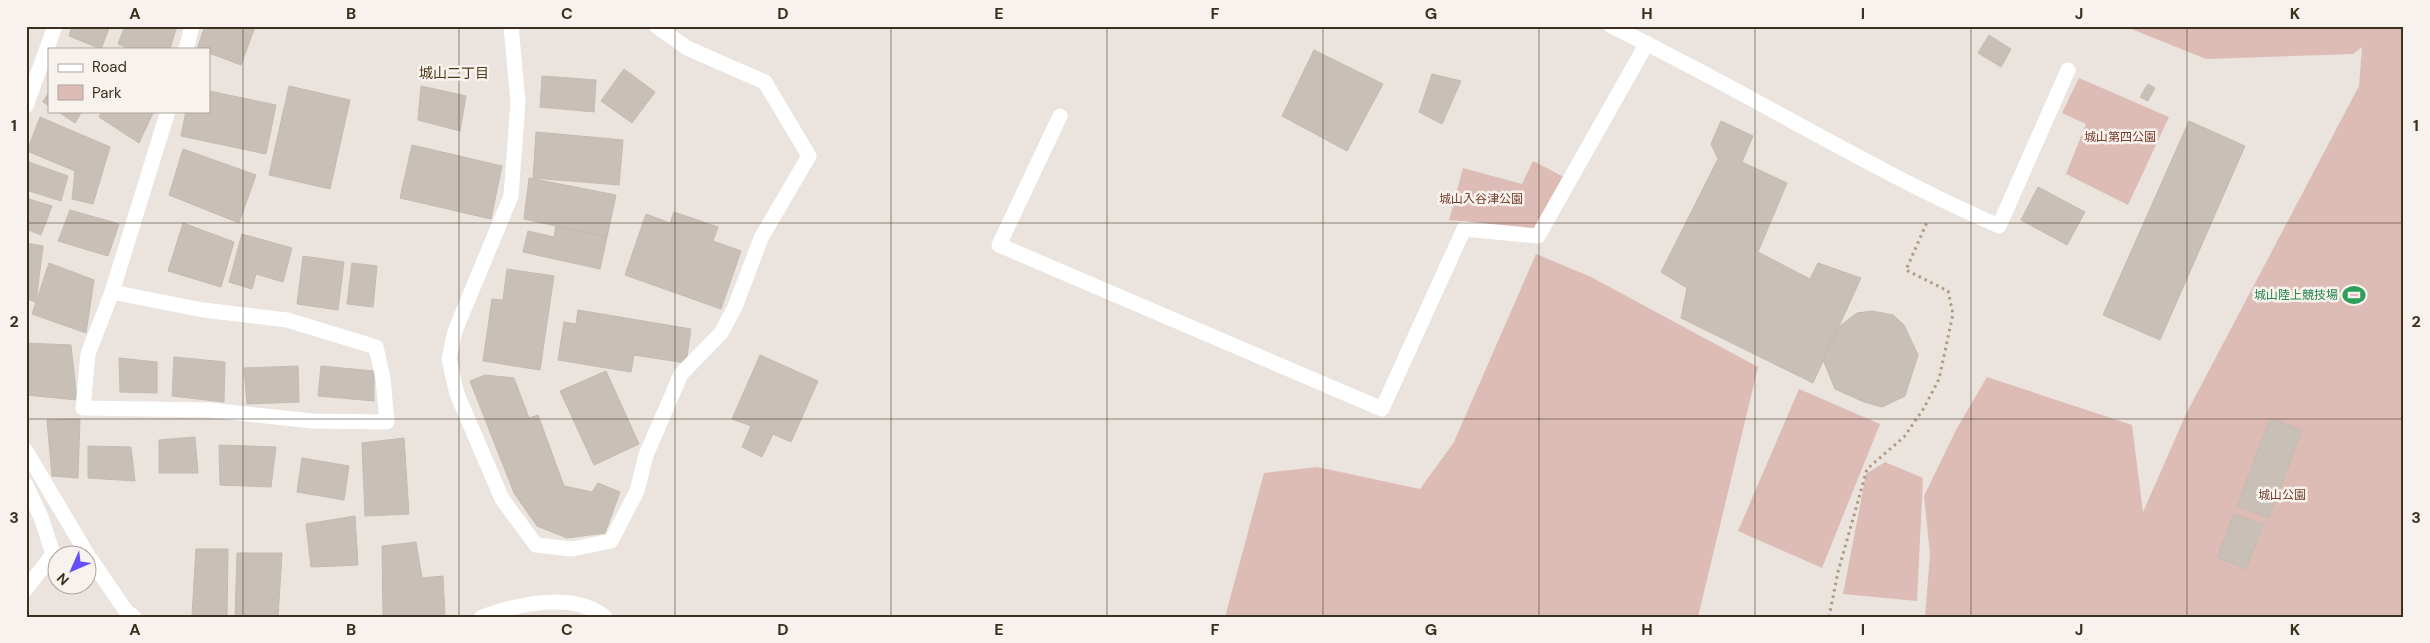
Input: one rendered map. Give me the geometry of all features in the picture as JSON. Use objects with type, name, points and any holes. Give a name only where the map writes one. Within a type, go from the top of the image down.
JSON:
[{"type":"street","points":[[26,106],[55,26]]},
{"type":"street","points":[[186,48],[192,26]]},
{"type":"street","points":[[511,26],[518,102],[511,196],[455,330],[449,359],[457,394],[502,499],[536,545],[572,549],[611,541],[637,491],[646,455],[680,374],[721,333],[735,307],[761,238],[809,156],[791,122],[765,82],[687,48],[656,26]]},
{"type":"street","points":[[1611,26],[1648,43],[1937,199],[1999,226],[2068,70]]},
{"type":"street","points":[[1060,116],[1000,244],[1382,409],[1464,230],[1538,236],[1648,43]]},
{"type":"street","points":[[112,292],[203,310],[287,320],[376,347],[383,378],[387,422],[312,421],[210,410],[83,408],[88,354],[112,292],[168,112]]},
{"type":"street","points":[[26,452],[87,554],[126,611],[134,617]]},
{"type":"street","points":[[26,486],[41,517],[53,554],[26,589]]},
{"type":"street","points":[[482,617],[503,609],[560,602],[595,608],[605,617]]},
{"type":"path","points":[[1829,617],[1838,572],[1867,469],[1904,437],[1924,408],[1939,379],[1953,314],[1948,291],[1906,270],[1937,199]]},
{"type":"green space","name":"城山公園","points":[[2124,26],[2404,26],[2404,617],[1925,617],[1930,554],[1924,496],[1956,430],[1987,377],[2132,425],[2143,512],[2186,414],[2359,86],[2362,47],[2353,54],[2206,59]]},
{"type":"green space","name":"城山第四公園","points":[[2079,78],[2169,117],[2128,205],[2066,174],[2086,124],[2062,113]]},
{"type":"green space","name":"城山入谷津公園","points":[[1533,161],[1564,177],[1536,229],[1449,220],[1463,168],[1522,184]]},
{"type":"green space","points":[[1536,254],[1591,277],[1758,367],[1698,617],[1225,617],[1264,473],[1317,467],[1420,489],[1454,442]]},
{"type":"green space","points":[[1799,389],[1880,424],[1822,568],[1738,531]]},
{"type":"green space","points":[[1885,462],[1923,478],[1917,601],[1843,594],[1866,474]]},
{"type":"building","points":[[72,26],[110,26],[101,48],[69,36]]},
{"type":"building","points":[[125,26],[177,26],[170,48],[128,48],[118,44]]},
{"type":"building","points":[[205,26],[255,27],[241,65],[210,53],[210,48],[197,48]]},
{"type":"building","points":[[1989,35],[2011,49],[2001,67],[1978,53]]},
{"type":"building","points":[[1314,50],[1383,84],[1347,151],[1282,116]]},
{"type":"building","points":[[624,69],[655,92],[632,123],[601,101]]},
{"type":"building","points":[[1432,74],[1461,81],[1442,124],[1419,112]]},
{"type":"building","points":[[542,76],[596,80],[594,112],[540,107]]},
{"type":"building","points":[[2148,84],[2155,88],[2148,101],[2140,97]]},
{"type":"building","points":[[289,86],[350,100],[330,189],[269,175]]},
{"type":"building","points":[[421,86],[466,96],[460,131],[418,120]]},
{"type":"building","points":[[210,91],[276,105],[266,154],[181,136],[186,112],[210,112]]},
{"type":"building","points":[[48,94],[48,105],[43,102]]},
{"type":"building","points":[[58,112],[81,112],[75,123]]},
{"type":"building","points":[[102,112],[154,112],[139,143],[99,117]]},
{"type":"building","points":[[40,117],[110,147],[93,204],[72,199],[75,171],[27,151]]},
{"type":"building","points":[[1721,121],[1753,136],[1742,162],[1787,183],[1758,252],[1810,279],[1818,263],[1861,278],[1813,383],[1681,318],[1687,288],[1661,272],[1718,159],[1711,144]]},
{"type":"building","points":[[2189,121],[2245,146],[2160,340],[2103,315]]},
{"type":"building","points":[[536,132],[623,140],[619,185],[533,178]]},
{"type":"building","points":[[412,145],[502,166],[491,219],[400,198]]},
{"type":"building","points":[[183,149],[256,175],[239,223],[169,195]]},
{"type":"building","points":[[26,161],[68,176],[61,201],[26,190]]},
{"type":"building","points":[[529,178],[616,195],[607,237],[524,219]]},
{"type":"building","points":[[2038,187],[2085,212],[2067,245],[2021,220]]},
{"type":"building","points":[[29,199],[52,206],[41,235],[26,229],[26,207]]},
{"type":"building","points":[[70,210],[119,224],[108,256],[58,241]]},
{"type":"building","points":[[674,212],[718,227],[713,241],[741,251],[721,309],[625,275],[646,214],[670,223]]},
{"type":"building","points":[[183,223],[234,242],[221,287],[168,271]]},
{"type":"building","points":[[556,226],[607,237],[600,269],[523,252],[528,231],[554,237]]},
{"type":"building","points":[[242,234],[292,248],[283,282],[256,274],[252,289],[229,282]]},
{"type":"building","points":[[26,243],[43,246],[36,302],[26,299]]},
{"type":"building","points":[[303,256],[344,262],[338,310],[297,304]]},
{"type":"building","points":[[49,263],[94,280],[86,333],[32,314]]},
{"type":"building","points":[[352,263],[377,266],[373,307],[347,304]]},
{"type":"building","points":[[507,269],[554,276],[540,370],[483,361],[492,299],[503,300]]},
{"type":"building","points":[[578,310],[691,329],[686,363],[634,355],[631,372],[558,360],[564,322],[576,324]]},
{"type":"building","points":[[1872,311],[1893,315],[1904,325],[1918,355],[1905,396],[1882,407],[1864,402],[1835,389],[1823,360],[1832,332],[1857,313]]},
{"type":"building","points":[[26,343],[71,345],[77,400],[26,395]]},
{"type":"building","points":[[760,355],[818,381],[791,442],[773,434],[762,457],[742,447],[751,426],[732,419]]},
{"type":"building","points":[[174,357],[225,362],[224,402],[172,396]]},
{"type":"building","points":[[119,358],[157,362],[157,393],[120,392]]},
{"type":"building","points":[[298,366],[299,402],[247,404],[244,368]]},
{"type":"building","points":[[321,366],[374,371],[374,401],[318,396]]},
{"type":"building","points":[[606,371],[639,444],[594,465],[560,391]]},
{"type":"building","points":[[485,375],[514,378],[529,418],[538,415],[564,486],[592,492],[598,483],[620,492],[605,533],[567,538],[537,526],[514,493],[470,381]]},
{"type":"building","points":[[2270,418],[2302,430],[2269,518],[2237,506]]},
{"type":"building","points":[[80,419],[78,478],[52,476],[47,420]]},
{"type":"building","points":[[195,437],[198,473],[159,473],[159,440]]},
{"type":"building","points":[[404,438],[409,514],[365,516],[362,443]]},
{"type":"building","points":[[219,445],[276,447],[271,487],[220,485]]},
{"type":"building","points":[[88,446],[131,447],[135,481],[88,478]]},
{"type":"building","points":[[302,458],[349,466],[344,500],[297,492]]},
{"type":"building","points":[[2234,514],[2263,525],[2246,569],[2217,557]]},
{"type":"building","points":[[355,516],[358,565],[311,567],[306,524]]},
{"type":"building","points":[[416,542],[422,578],[443,576],[445,617],[383,617],[382,546]]},
{"type":"building","points":[[196,549],[228,549],[227,617],[192,617]]},
{"type":"building","points":[[237,553],[282,553],[278,617],[235,617]]},
{"type":"place","name":"城山陸上競技場","points":[[2354,295]]},
{"type":"district","name":"城山二丁目","points":[[454,73]]}]
